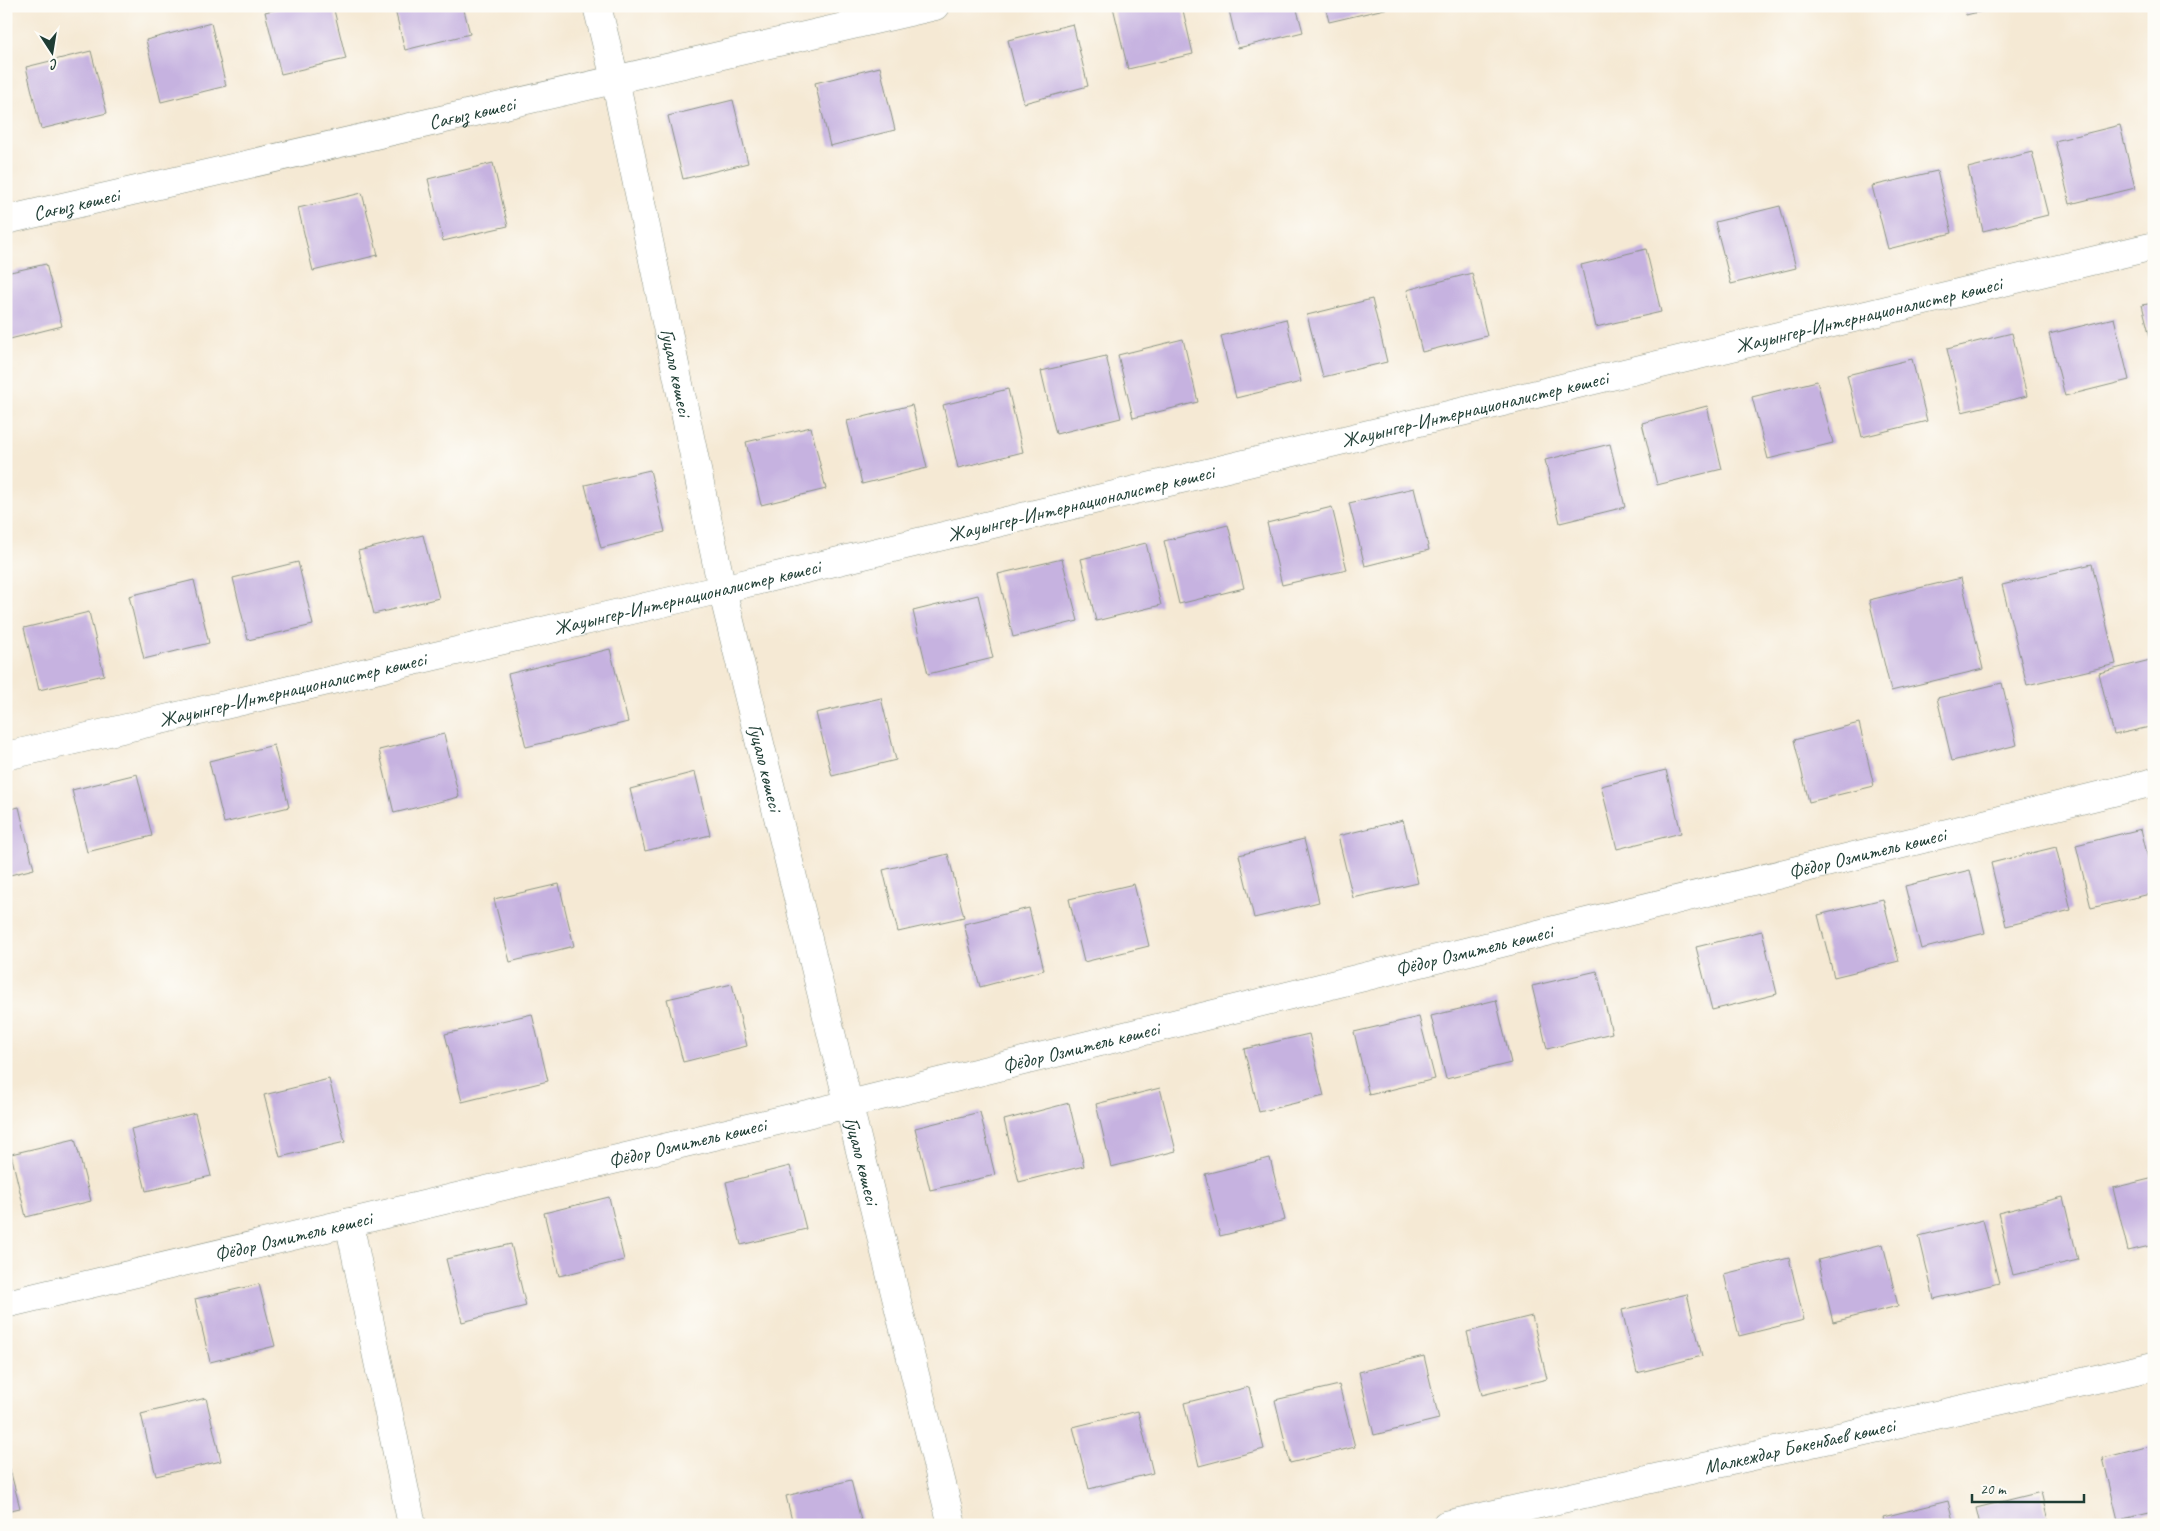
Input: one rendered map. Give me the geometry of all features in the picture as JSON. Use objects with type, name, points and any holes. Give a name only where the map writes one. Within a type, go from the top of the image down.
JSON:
[{"type":"street","name":"Гуцало көшесі","points":[[597,6],[615,79],[722,589],[952,1525]]},
{"type":"street","name":"Сағыз көшесі","points":[[6,220],[935,6]]},
{"type":"street","name":"Жауынгер-Интернационалистер көшесі","points":[[6,756],[722,589],[2154,246]]},
{"type":"street","name":"Фёдор Озмитель көшесі","points":[[6,1304],[849,1104],[2154,782]]},
{"type":"street","points":[[349,1222],[412,1525]]},
{"type":"street","name":"Малкеждар Бөкенбаев көшесі","points":[[1446,1525],[2154,1366]]},
{"type":"building","points":[[289,6],[333,6],[346,59],[281,74],[265,12]]},
{"type":"building","points":[[394,6],[463,6],[470,34],[405,50]]},
{"type":"building","points":[[1182,6],[1193,54],[1128,69],[1113,7]]},
{"type":"building","points":[[1228,6],[1296,6],[1303,32],[1238,48]]},
{"type":"building","points":[[1325,6],[1393,6],[1393,7],[1329,22]]},
{"type":"building","points":[[1964,6],[1999,6],[1999,7],[1966,15]]},
{"type":"building","points":[[211,23],[226,86],[161,102],[146,40]]},
{"type":"building","points":[[1073,24],[1088,86],[1024,103],[1008,40]]},
{"type":"building","points":[[91,51],[107,113],[41,129],[26,67]]},
{"type":"building","points":[[880,67],[895,130],[830,146],[815,83]]},
{"type":"building","points":[[733,100],[748,163],[683,179],[668,116]]},
{"type":"building","points":[[2120,125],[2135,188],[2070,204],[2055,141]]},
{"type":"building","points":[[2032,152],[2048,215],[1983,231],[1968,168]]},
{"type":"building","points":[[493,163],[508,226],[443,241],[428,179]]},
{"type":"building","points":[[1937,171],[1952,233],[1888,249],[1872,186]]},
{"type":"building","points":[[362,193],[378,255],[313,271],[298,208]]},
{"type":"building","points":[[1780,206],[1796,268],[1731,284],[1715,222]]},
{"type":"building","points":[[1646,249],[1661,312],[1596,327],[1581,265]]},
{"type":"building","points":[[46,264],[62,326],[6,340],[6,273]]},
{"type":"building","points":[[1472,273],[1487,336],[1422,352],[1407,290]]},
{"type":"building","points":[[1372,299],[1387,362],[1323,377],[1307,315]]},
{"type":"building","points":[[2154,303],[2154,349],[2153,349],[2142,305]]},
{"type":"building","points":[[2114,318],[2129,380],[2065,396],[2049,334]]},
{"type":"building","points":[[1286,319],[1301,382],[1236,398],[1221,336]]},
{"type":"building","points":[[2012,333],[2027,396],[1962,412],[1947,349]]},
{"type":"building","points":[[1183,339],[1198,402],[1133,418],[1118,355]]},
{"type":"building","points":[[1106,356],[1121,418],[1056,434],[1041,371]]},
{"type":"building","points":[[1912,359],[1927,421],[1862,437],[1847,375]]},
{"type":"building","points":[[1817,381],[1833,443],[1768,459],[1752,397]]},
{"type":"building","points":[[1008,389],[1023,452],[958,468],[943,405]]},
{"type":"building","points":[[912,405],[927,468],[862,484],[847,421]]},
{"type":"building","points":[[1707,406],[1722,469],[1657,485],[1642,423]]},
{"type":"building","points":[[811,427],[826,489],[761,505],[746,442]]},
{"type":"building","points":[[1610,444],[1625,507],[1560,523],[1545,460]]},
{"type":"building","points":[[650,470],[665,532],[601,548],[585,485]]},
{"type":"building","points":[[1414,488],[1429,550],[1365,566],[1349,503]]},
{"type":"building","points":[[1332,507],[1347,570],[1282,585],[1267,523]]},
{"type":"building","points":[[1228,525],[1244,588],[1179,604],[1164,541]]},
{"type":"building","points":[[423,535],[439,598],[374,614],[358,551]]},
{"type":"building","points":[[1146,543],[1161,605],[1096,621],[1081,559]]},
{"type":"building","points":[[1062,559],[1078,621],[1013,637],[998,574]]},
{"type":"building","points":[[298,562],[313,625],[248,640],[233,578]]},
{"type":"building","points":[[2092,564],[2116,664],[2027,685],[2002,585]]},
{"type":"building","points":[[1961,578],[1983,669],[1891,691],[1869,600]]},
{"type":"building","points":[[194,580],[209,643],[144,659],[129,596]]},
{"type":"building","points":[[978,595],[993,658],[928,674],[913,611]]},
{"type":"building","points":[[89,612],[104,675],[39,690],[24,628]]},
{"type":"building","points":[[610,649],[628,722],[526,747],[508,674]]},
{"type":"building","points":[[2154,659],[2154,726],[2114,735],[2099,673]]},
{"type":"building","points":[[2002,683],[2017,745],[1952,761],[1937,698]]},
{"type":"building","points":[[881,698],[896,760],[832,776],[816,713]]},
{"type":"building","points":[[1859,723],[1874,786],[1809,802],[1794,740]]},
{"type":"building","points":[[444,734],[459,797],[394,813],[379,750]]},
{"type":"building","points":[[274,745],[289,807],[224,823],[209,761]]},
{"type":"building","points":[[1666,770],[1681,833],[1617,849],[1601,786]]},
{"type":"building","points":[[695,772],[710,835],[645,851],[630,789]]},
{"type":"building","points":[[137,774],[152,836],[87,852],[72,790]]},
{"type":"building","points":[[19,807],[34,869],[6,876],[6,810]]},
{"type":"building","points":[[1403,820],[1418,883],[1353,898],[1338,836]]},
{"type":"building","points":[[2141,829],[2154,883],[2154,893],[2091,908],[2076,845]]},
{"type":"building","points":[[1304,839],[1319,902],[1254,918],[1239,855]]},
{"type":"building","points":[[2056,847],[2071,910],[2006,926],[1991,863]]},
{"type":"building","points":[[948,854],[964,917],[898,932],[883,870]]},
{"type":"building","points":[[1970,870],[1985,933],[1921,949],[1905,886]]},
{"type":"building","points":[[559,884],[574,946],[510,962],[494,899]]},
{"type":"building","points":[[1134,884],[1149,946],[1084,962],[1069,899]]},
{"type":"building","points":[[1883,899],[1899,961],[1834,977],[1818,915]]},
{"type":"building","points":[[1029,908],[1044,970],[980,987],[964,924]]},
{"type":"building","points":[[1762,931],[1777,994],[1712,1010],[1696,947]]},
{"type":"building","points":[[1597,971],[1612,1033],[1547,1049],[1532,986]]},
{"type":"building","points":[[732,984],[747,1046],[683,1062],[667,999]]},
{"type":"building","points":[[1496,1000],[1511,1063],[1446,1079],[1431,1016]]},
{"type":"building","points":[[532,1014],[548,1081],[462,1102],[445,1034]]},
{"type":"building","points":[[1419,1017],[1435,1079],[1369,1095],[1354,1032]]},
{"type":"building","points":[[1309,1034],[1324,1096],[1259,1112],[1244,1049]]},
{"type":"building","points":[[329,1079],[345,1142],[280,1157],[264,1095]]},
{"type":"building","points":[[1160,1088],[1176,1151],[1111,1167],[1096,1104]]},
{"type":"building","points":[[1069,1103],[1084,1166],[1019,1182],[1004,1120]]},
{"type":"building","points":[[980,1112],[995,1175],[930,1190],[915,1128]]},
{"type":"building","points":[[195,1113],[211,1176],[146,1191],[131,1129]]},
{"type":"building","points":[[75,1139],[91,1201],[26,1217],[11,1154]]},
{"type":"building","points":[[1270,1158],[1285,1220],[1220,1236],[1205,1174]]},
{"type":"building","points":[[790,1166],[806,1229],[741,1245],[726,1182]]},
{"type":"building","points":[[2154,1178],[2154,1245],[2128,1251],[2113,1188]]},
{"type":"building","points":[[609,1197],[624,1260],[559,1276],[544,1213]]},
{"type":"building","points":[[2063,1197],[2078,1260],[2013,1275],[1998,1213]]},
{"type":"building","points":[[1983,1220],[1999,1283],[1934,1299],[1919,1236]]},
{"type":"building","points":[[511,1244],[526,1306],[462,1322],[446,1259]]},
{"type":"building","points":[[1883,1244],[1898,1306],[1833,1322],[1818,1260]]},
{"type":"building","points":[[1789,1258],[1804,1320],[1739,1336],[1724,1274]]},
{"type":"building","points":[[259,1284],[275,1346],[210,1362],[195,1299]]},
{"type":"building","points":[[1687,1294],[1702,1356],[1637,1373],[1622,1310]]},
{"type":"building","points":[[1532,1316],[1547,1379],[1482,1395],[1467,1332]]},
{"type":"building","points":[[1424,1356],[1439,1419],[1374,1435],[1359,1372]]},
{"type":"building","points":[[1339,1385],[1355,1447],[1290,1463],[1275,1400]]},
{"type":"building","points":[[1249,1387],[1264,1449],[1199,1466],[1184,1403]]},
{"type":"building","points":[[206,1398],[221,1461],[156,1476],[141,1414]]},
{"type":"building","points":[[1138,1411],[1153,1473],[1089,1489],[1073,1427]]},
{"type":"building","points":[[2154,1445],[2154,1512],[2118,1520],[2103,1458]]},
{"type":"building","points":[[6,1454],[20,1508],[6,1511]]},
{"type":"building","points":[[851,1480],[862,1525],[793,1525],[786,1496]]},
{"type":"building","points":[[2041,1492],[2049,1525],[1980,1525],[1976,1508]]},
{"type":"building","points":[[1948,1501],[1954,1525],[1885,1525],[1883,1517]]}]
